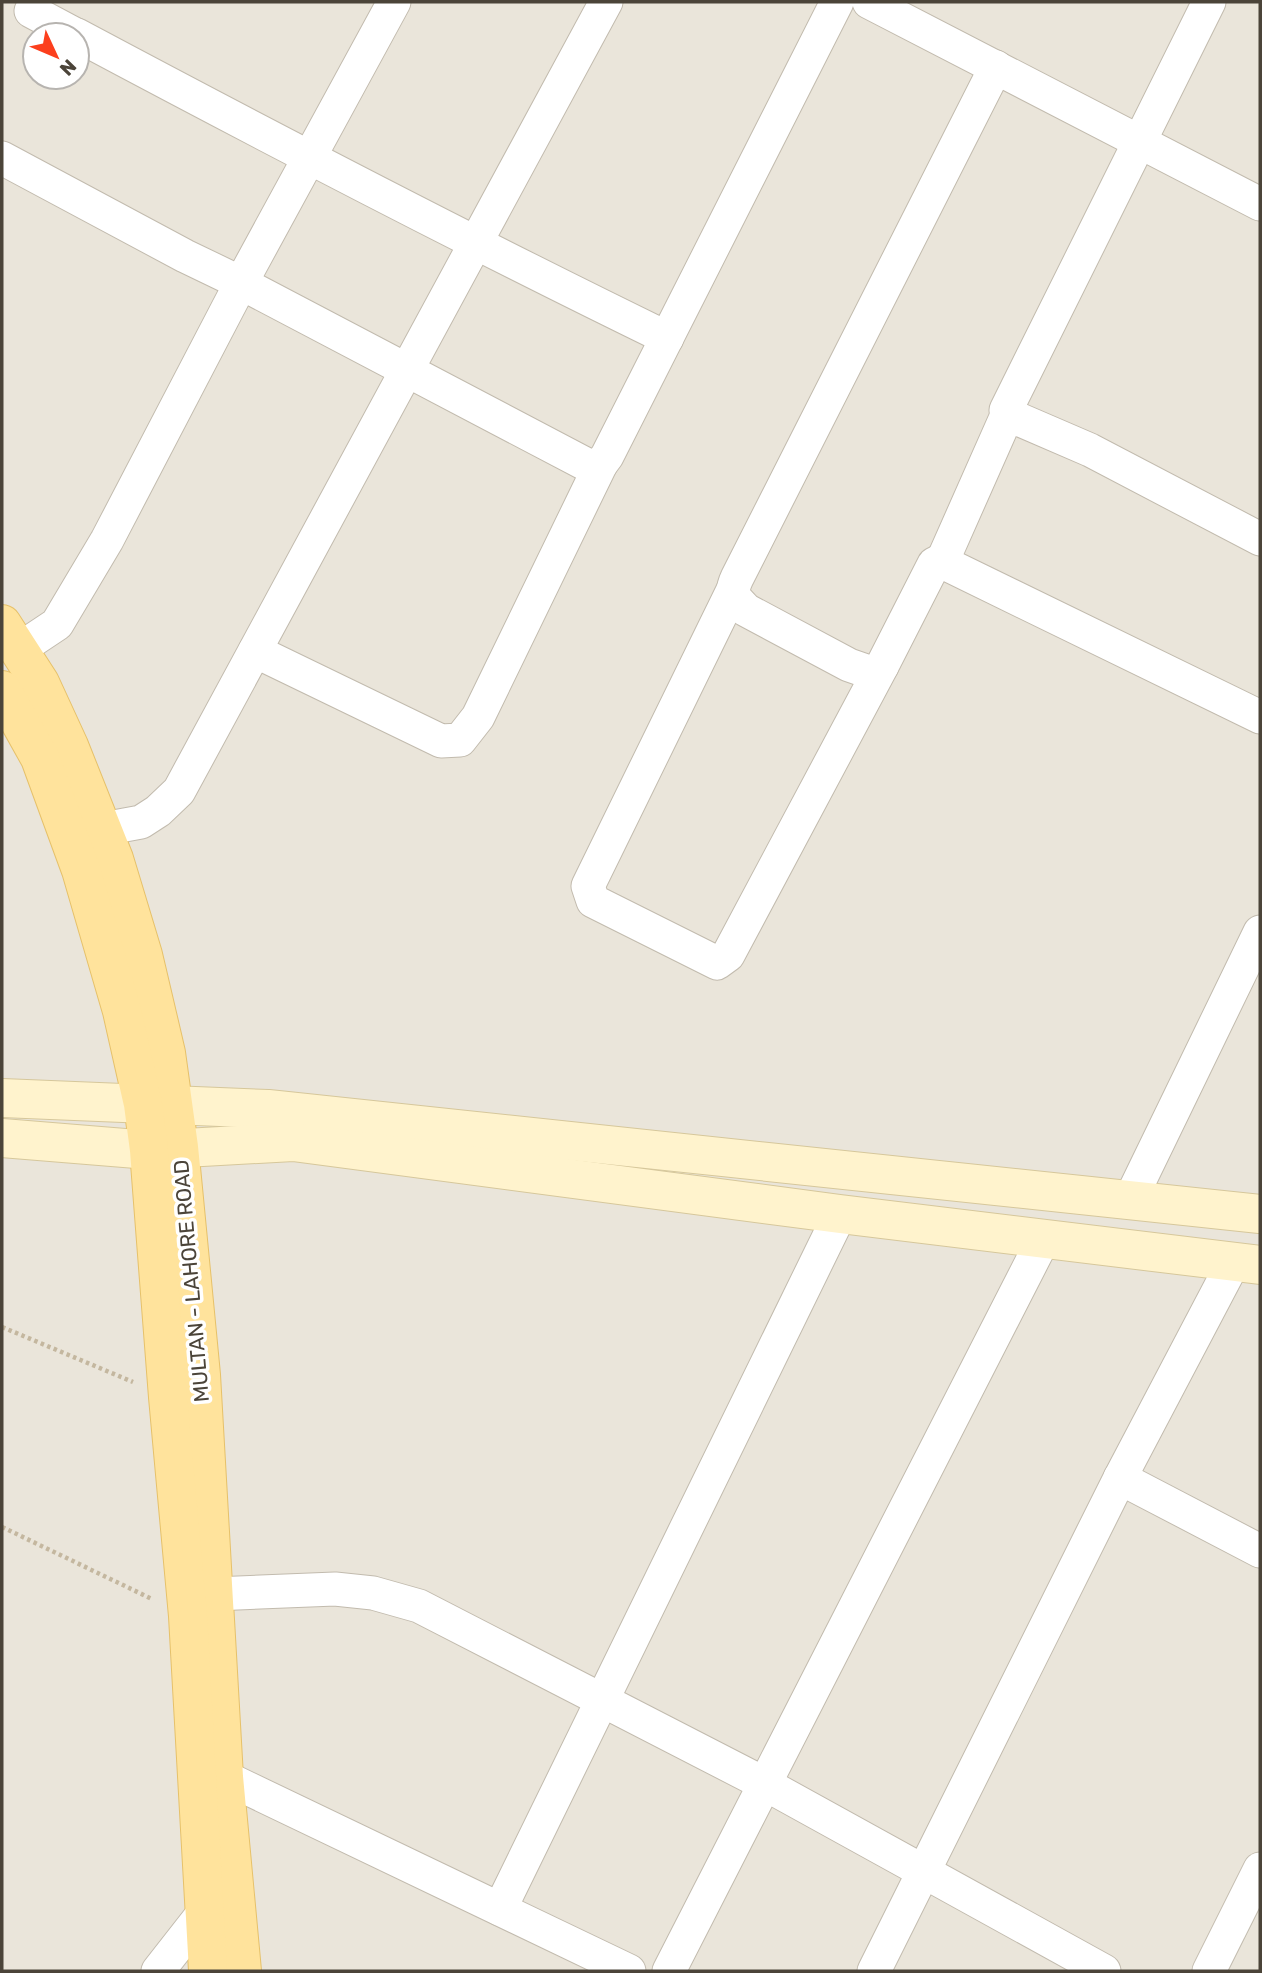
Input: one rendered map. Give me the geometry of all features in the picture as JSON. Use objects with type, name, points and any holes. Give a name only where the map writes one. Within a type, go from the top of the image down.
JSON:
[{"type":"main road","name":"MULTAN - LAHORE ROAD","points":[[10,637],[40,683],[69,746],[103,829],[144,955],[166,1053],[158,1105]]},
{"type":"main road","name":"MULTAN - LAHORE ROAD","points":[[4,706],[40,758],[81,870],[122,1011],[158,1105],[201,1375],[201,1605],[208,1971]]},
{"type":"main road","points":[[2,1098],[268,1109],[1260,1214]]},
{"type":"main road","points":[[2,1138],[164,1148],[293,1142],[1246,1264]]},
{"type":"main road","name":"MULTAN - LAHORE ROAD","points":[[164,1148],[168,1396],[201,1605],[224,1777],[242,1971]]},
{"type":"street","points":[[10,637],[57,624],[107,540],[241,283],[394,2]]},
{"type":"street","points":[[103,829],[141,822],[158,811],[179,791],[606,2]]},
{"type":"street","points":[[255,651],[441,741],[460,740],[478,717],[601,464],[837,2]]},
{"type":"street","points":[[869,2],[1260,204]]},
{"type":"street","points":[[942,562],[1008,413],[1007,404],[1209,2]]},
{"type":"street","points":[[31,11],[50,21]]},
{"type":"street","points":[[91,42],[308,158],[667,338]]},
{"type":"street","points":[[996,67],[733,590],[588,886],[593,901],[717,963],[728,955],[934,564],[938,561],[1260,717]]},
{"type":"street","points":[[2,158],[585,466],[593,468],[601,464]]},
{"type":"street","points":[[1008,413],[1090,450],[1260,539]]},
{"type":"street","points":[[733,590],[734,596],[747,610],[849,665],[872,673],[882,666]]},
{"type":"street","points":[[1130,1200],[1260,932]]},
{"type":"street","points":[[500,1909],[840,1214]]},
{"type":"street","points":[[670,1971],[1044,1238]]},
{"type":"street","points":[[874,1971],[1120,1478],[1246,1264]]},
{"type":"street","points":[[1120,1478],[1260,1550]]},
{"type":"street","points":[[201,1605],[335,1589],[385,1596],[419,1606],[765,1784],[1104,1971]]},
{"type":"street","points":[[224,1777],[629,1971]]},
{"type":"street","points":[[1209,1971],[1260,1869]]},
{"type":"street","points":[[158,1971],[205,1911]]},
{"type":"path","points":[[2,1327],[168,1396]]},
{"type":"path","points":[[2,1527],[201,1605]]},
{"type":"shaded area","points":[[2,2],[1260,2],[1260,1971],[2,1971]]}]
